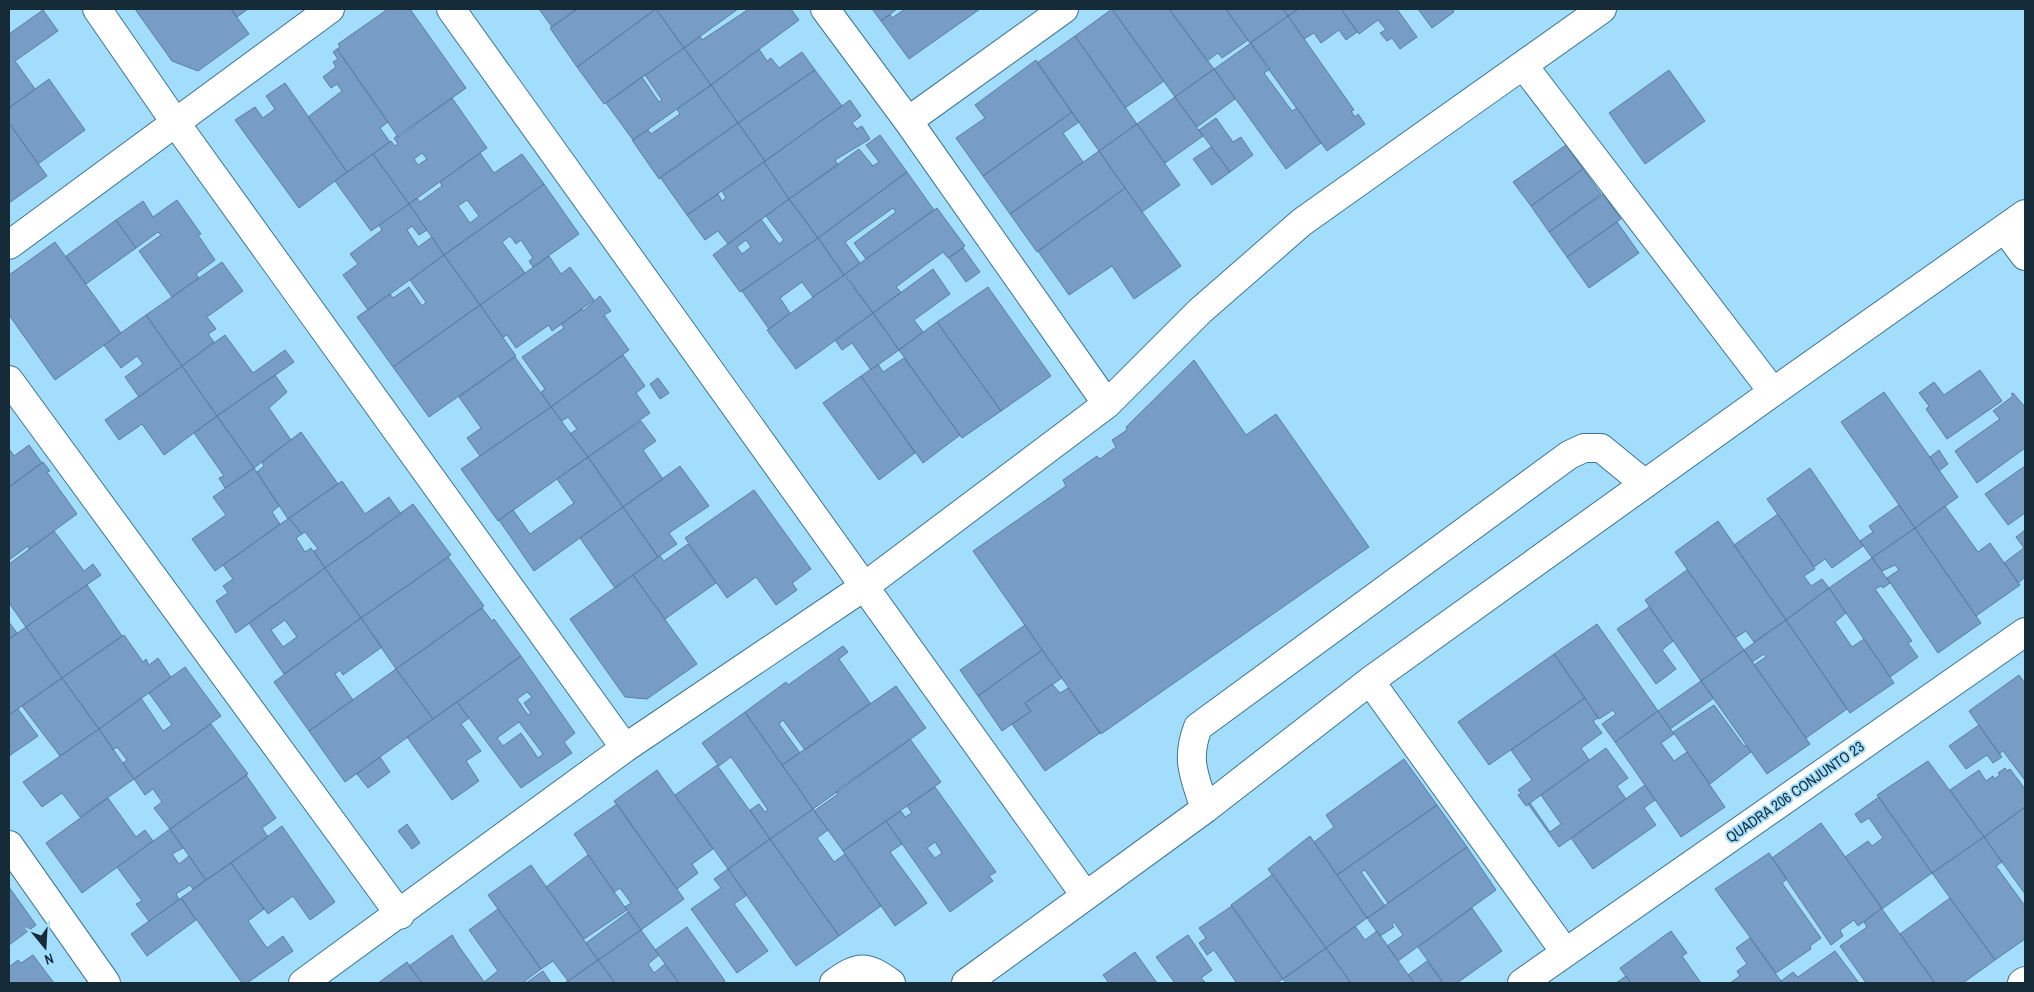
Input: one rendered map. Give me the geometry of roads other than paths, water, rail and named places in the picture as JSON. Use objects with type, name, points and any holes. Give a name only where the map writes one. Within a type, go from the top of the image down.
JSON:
[{"type":"street","points":[[97,9],[175,122],[625,748]]},
{"type":"street","points":[[9,245],[330,9]]},
{"type":"street","points":[[451,9],[1085,895]]},
{"type":"street","points":[[825,9],[908,121],[1107,404]]},
{"type":"street","points":[[908,121],[1064,9]]},
{"type":"street","points":[[303,983],[400,915],[625,748],[865,586],[1107,404],[1200,311],[1302,222],[1602,9]]},
{"type":"street","points":[[1523,66],[1773,392]]},
{"type":"street","points":[[966,983],[1205,809],[1370,680],[2015,221],[2025,256]]},
{"type":"street","points":[[9,380],[400,915]]},
{"type":"street","points":[[1205,809],[1191,763],[1191,744],[1198,727],[1569,455],[1584,448],[1601,448],[1645,484]]},
{"type":"street","name":"QUADRA 206 CONJUNTO 23","points":[[1522,983],[2025,632]]},
{"type":"street","points":[[1370,680],[1565,952]]},
{"type":"street","points":[[9,845],[106,983]]},
{"type":"street","points":[[834,983],[858,970],[874,971],[891,983]]}]
